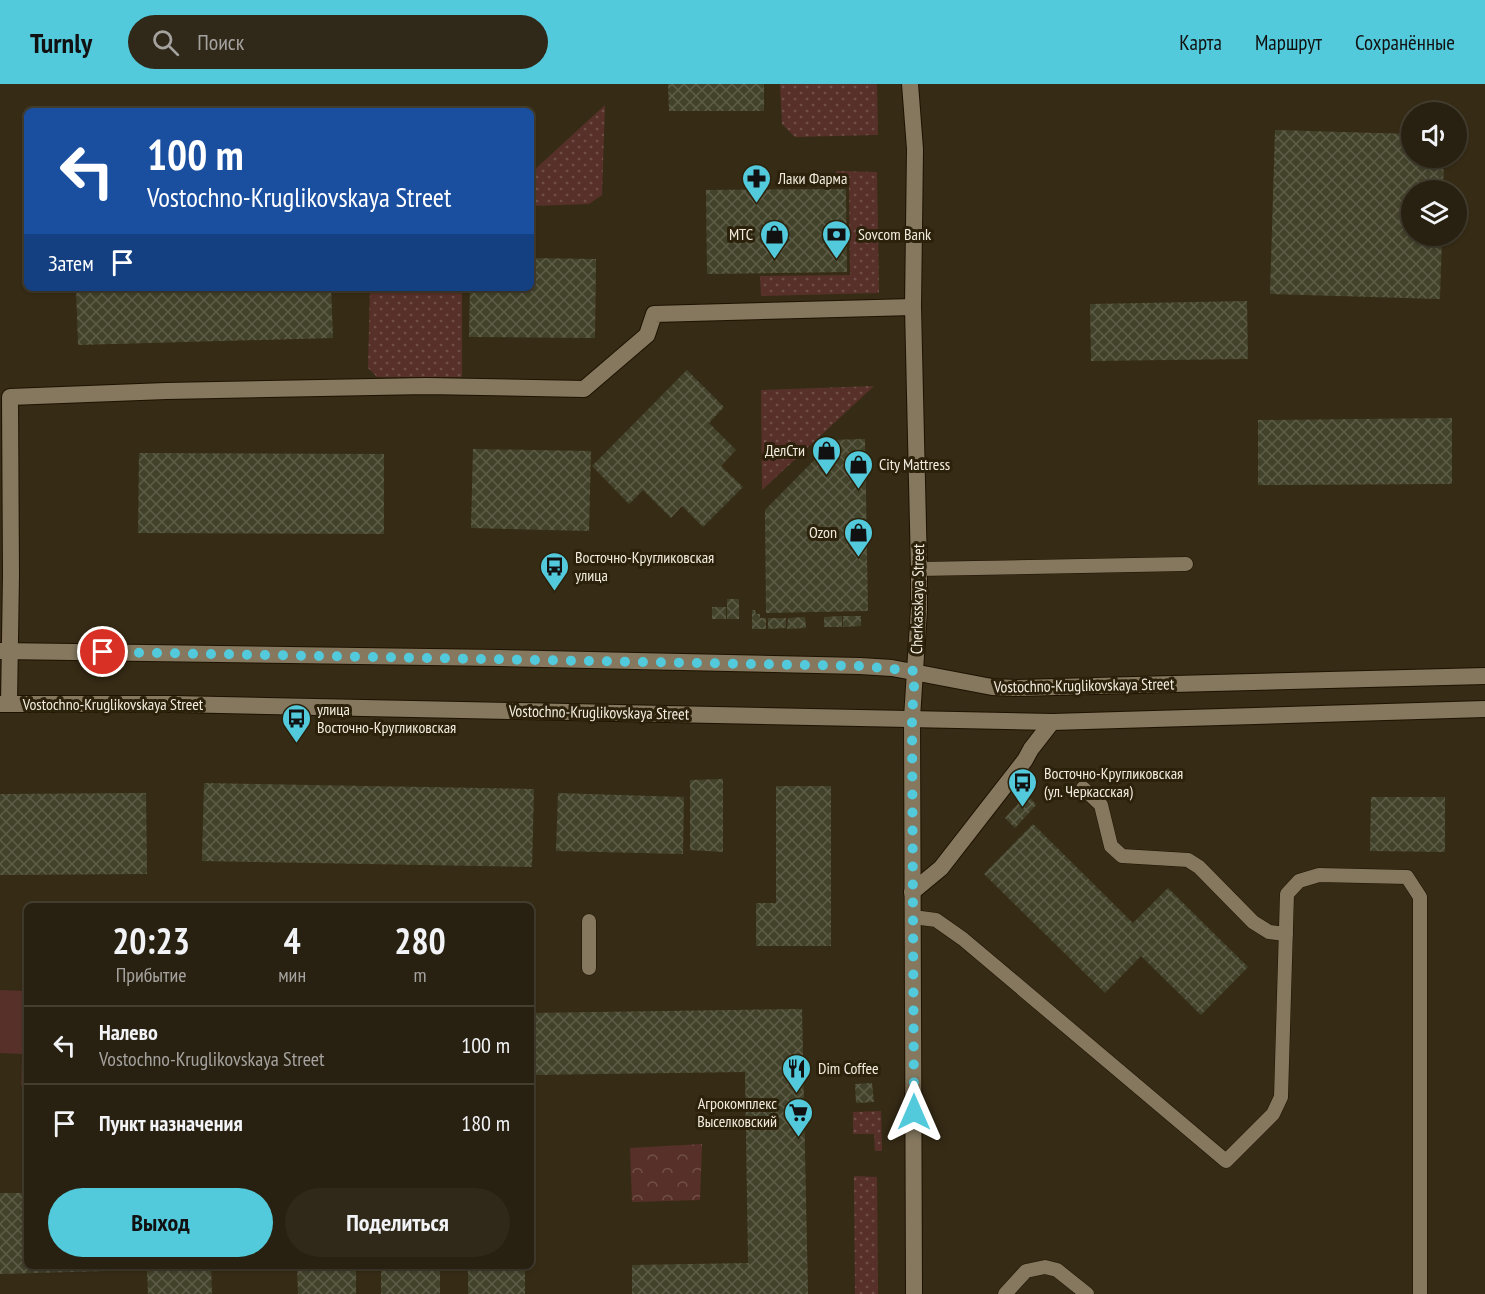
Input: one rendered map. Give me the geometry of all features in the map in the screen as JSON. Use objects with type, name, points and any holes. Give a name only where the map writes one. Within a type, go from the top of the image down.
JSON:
[{"type":"street","name":"Cherkasskaya Street","points":[[910,84],[915,149],[913,307],[919,569],[919,609],[912,718],[914,1294]]},
{"type":"street","points":[[4,704],[10,397],[394,386],[584,389],[647,335],[654,314],[913,307]]},
{"type":"street","name":"Vostochno-Kruglikovskaya Street","points":[[5,651],[860,666],[915,671],[992,687],[1016,688],[1485,676]]},
{"type":"street","name":"Vostochno-Kruglikovskaya Street","points":[[4,704],[173,704],[1052,722],[1485,709]]},
{"type":"street","points":[[912,892],[941,868],[1052,722]]},
{"type":"lane","points":[[919,569],[1186,564]]},
{"type":"lane","points":[[1083,788],[1101,805],[1112,846],[1122,856],[1188,860],[1199,867],[1253,922],[1269,932],[1286,934]]},
{"type":"lane","points":[[912,917],[936,920],[963,939],[1226,1161],[1273,1114],[1281,1097],[1287,894],[1299,880],[1319,875],[1407,877],[1420,897],[1420,1294]]},
{"type":"lane","points":[[589,921],[589,968]]},
{"type":"lane","points":[[1005,1294],[1026,1271],[1045,1267],[1057,1270],[1087,1294]]},
{"type":"green space","points":[[780,84],[877,84],[878,135],[795,137],[782,124]]},
{"type":"green space","points":[[605,105],[602,195],[589,204],[534,206],[534,170]]},
{"type":"green space","points":[[836,171],[877,172],[879,293],[761,296],[760,276],[850,275],[849,185],[836,184]]},
{"type":"green space","points":[[370,291],[462,291],[462,377],[377,377],[368,368]]},
{"type":"green space","points":[[874,386],[762,490],[761,390]]},
{"type":"green space","points":[[0,990],[24,991],[24,1086],[21,1086],[22,1054],[0,1053]]},
{"type":"green space","points":[[881,1111],[882,1151],[875,1151],[874,1134],[853,1134],[853,1112]]},
{"type":"green space","points":[[702,1144],[700,1200],[632,1202],[630,1148]]},
{"type":"green space","points":[[854,1176],[877,1177],[878,1294],[855,1294]]},
{"type":"building","points":[[668,84],[764,84],[764,111],[669,111]]},
{"type":"building","points":[[1275,130],[1401,134],[1401,168],[1444,168],[1443,180],[1401,180],[1401,246],[1442,246],[1440,299],[1270,294]]},
{"type":"building","points":[[846,189],[847,272],[707,274],[706,190]]},
{"type":"building","points":[[534,258],[596,259],[595,338],[469,337],[470,291],[534,291]]},
{"type":"building","points":[[76,291],[331,291],[333,338],[78,345]]},
{"type":"building","points":[[1247,301],[1248,359],[1091,361],[1090,304]]},
{"type":"building","points":[[687,370],[724,407],[709,423],[736,450],[721,466],[743,487],[703,527],[682,506],[671,518],[643,490],[629,504],[592,466]]},
{"type":"building","points":[[1452,418],[1452,484],[1258,485],[1258,420]]},
{"type":"building","points":[[865,439],[868,611],[766,613],[765,510],[826,448],[826,440]]},
{"type":"building","points":[[473,449],[591,451],[589,531],[471,528]]},
{"type":"building","points":[[139,453],[384,454],[384,534],[138,533]]},
{"type":"building","points":[[727,599],[739,599],[739,619],[727,619]]},
{"type":"building","points":[[712,607],[726,607],[726,619],[712,619]]},
{"type":"building","points":[[752,610],[760,614],[760,618],[766,618],[766,629],[752,629]]},
{"type":"building","points":[[842,616],[842,627],[824,627],[824,617]]},
{"type":"building","points":[[843,616],[861,616],[861,626],[843,627]]},
{"type":"building","points":[[805,617],[806,628],[787,629],[788,618]]},
{"type":"building","points":[[768,618],[786,618],[786,628],[768,629]]},
{"type":"building","points":[[723,779],[723,852],[690,850],[690,780]]},
{"type":"building","points":[[204,783],[534,789],[532,867],[202,861]]},
{"type":"building","points":[[776,786],[831,786],[831,946],[756,946],[756,903],[776,903]]},
{"type":"building","points":[[146,793],[147,874],[0,875],[0,794]]},
{"type":"building","points":[[558,793],[684,797],[683,854],[556,851]]},
{"type":"building","points":[[1027,794],[1036,805],[1015,828],[1005,818]]},
{"type":"building","points":[[1371,797],[1445,797],[1445,852],[1370,851]]},
{"type":"building","points":[[1033,824],[1133,923],[1168,888],[1248,967],[1201,1015],[1141,956],[1105,993],[984,874]]},
{"type":"building","points":[[802,1009],[808,1294],[632,1294],[632,1265],[748,1263],[745,1072],[534,1075],[534,1013]]},
{"type":"building","points":[[872,1083],[874,1102],[856,1103],[855,1084]]},
{"type":"building","points":[[0,1193],[24,1193],[24,1269],[211,1269],[212,1294],[148,1294],[147,1270],[0,1274]]},
{"type":"building","points":[[297,1269],[356,1269],[356,1294],[298,1294]]},
{"type":"building","points":[[381,1269],[440,1269],[440,1294],[381,1294]]},
{"type":"building","points":[[468,1269],[525,1269],[525,1294],[468,1294]]},
{"type":"place","name":"Лаки Фарма","points":[[757,204]]},
{"type":"place","name":"МТС","points":[[774,260]]},
{"type":"place","name":"Sovcom Bank","points":[[837,260]]},
{"type":"place","name":"ДелСти","points":[[826,476]]},
{"type":"place","name":"City Mattress","points":[[858,490]]},
{"type":"place","name":"Ozon","points":[[858,558]]},
{"type":"place","name":"Восточно-Кругликовская улица","points":[[554,592]]},
{"type":"place","name":"улица Восточно-Кругликовская","points":[[296,744]]},
{"type":"place","name":"Восточно-Кругликовская (ул. Черкасская)","points":[[1023,808]]},
{"type":"place","name":"Dim Coffee","points":[[797,1094]]},
{"type":"place","name":"Агрокомплекс Выселковский","points":[[798,1138]]},
{"type":"route","points":[[103,652],[860,666],[915,671],[912,718],[914,1112]]}]
